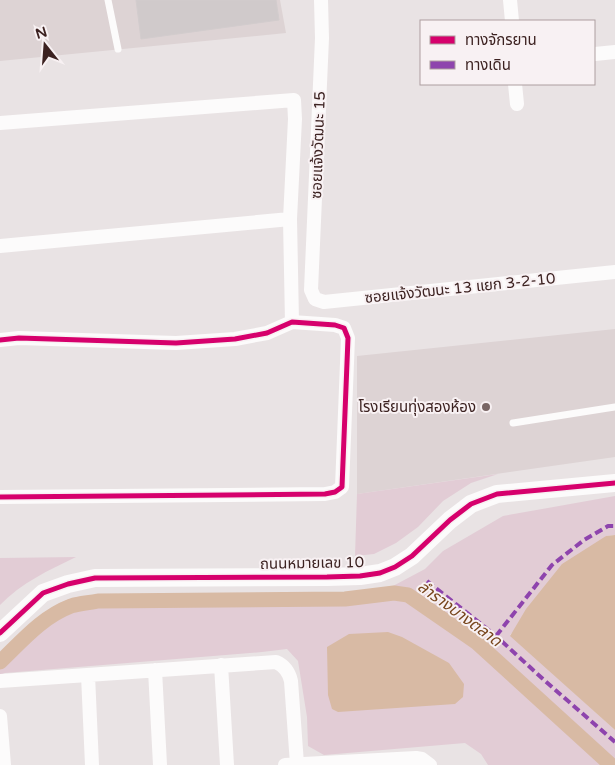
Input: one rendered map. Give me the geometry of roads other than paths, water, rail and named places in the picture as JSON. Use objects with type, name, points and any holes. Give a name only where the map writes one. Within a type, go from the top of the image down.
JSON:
[{"type":"street","name":"ซอยแจ้งวัฒนะ 15","points":[[311,290],[322,38],[321,0]]},
{"type":"street","points":[[510,0],[512,20]]},
{"type":"street","points":[[595,54],[615,52]]},
{"type":"street","points":[[516,85],[517,104]]},
{"type":"street","points":[[0,123],[294,100],[295,119],[290,219],[292,322]]},
{"type":"street","points":[[0,246],[290,219]]},
{"type":"street","name":"ซอยแจ้งวัฒนะ 13 แยก 3-2-10","points":[[311,290],[315,299],[324,302],[615,272]]},
{"type":"street","points":[[0,340],[19,338],[176,343],[267,333],[292,322],[335,325],[344,328],[348,338],[342,487],[336,492],[325,494],[0,497]]},
{"type":"street","name":"ถนนหมายเลข 10","points":[[0,633],[43,593],[68,584],[95,578],[327,577],[380,573],[395,567],[412,556],[450,520],[471,504],[497,494],[615,483]]},
{"type":"street","points":[[0,681],[273,661],[280,663],[288,671],[291,681],[291,765],[416,758],[422,759],[430,765]]},
{"type":"street","points":[[221,665],[227,765]]},
{"type":"street","points":[[155,670],[160,765]]},
{"type":"street","points":[[88,675],[92,765]]},
{"type":"street","points":[[0,716],[4,765]]},
{"type":"lane","points":[[108,0],[118,49]]},
{"type":"lane","points":[[513,423],[615,408]]},
{"type":"waterway","name":"ลำรางบางตลาด","points":[[0,662],[24,638],[51,616],[71,606],[98,601],[345,599],[394,593],[408,595],[476,642],[611,765]]},
{"type":"place","name":"โรงเรียนทุ่งสองห้อง","points":[[486,407]]}]
